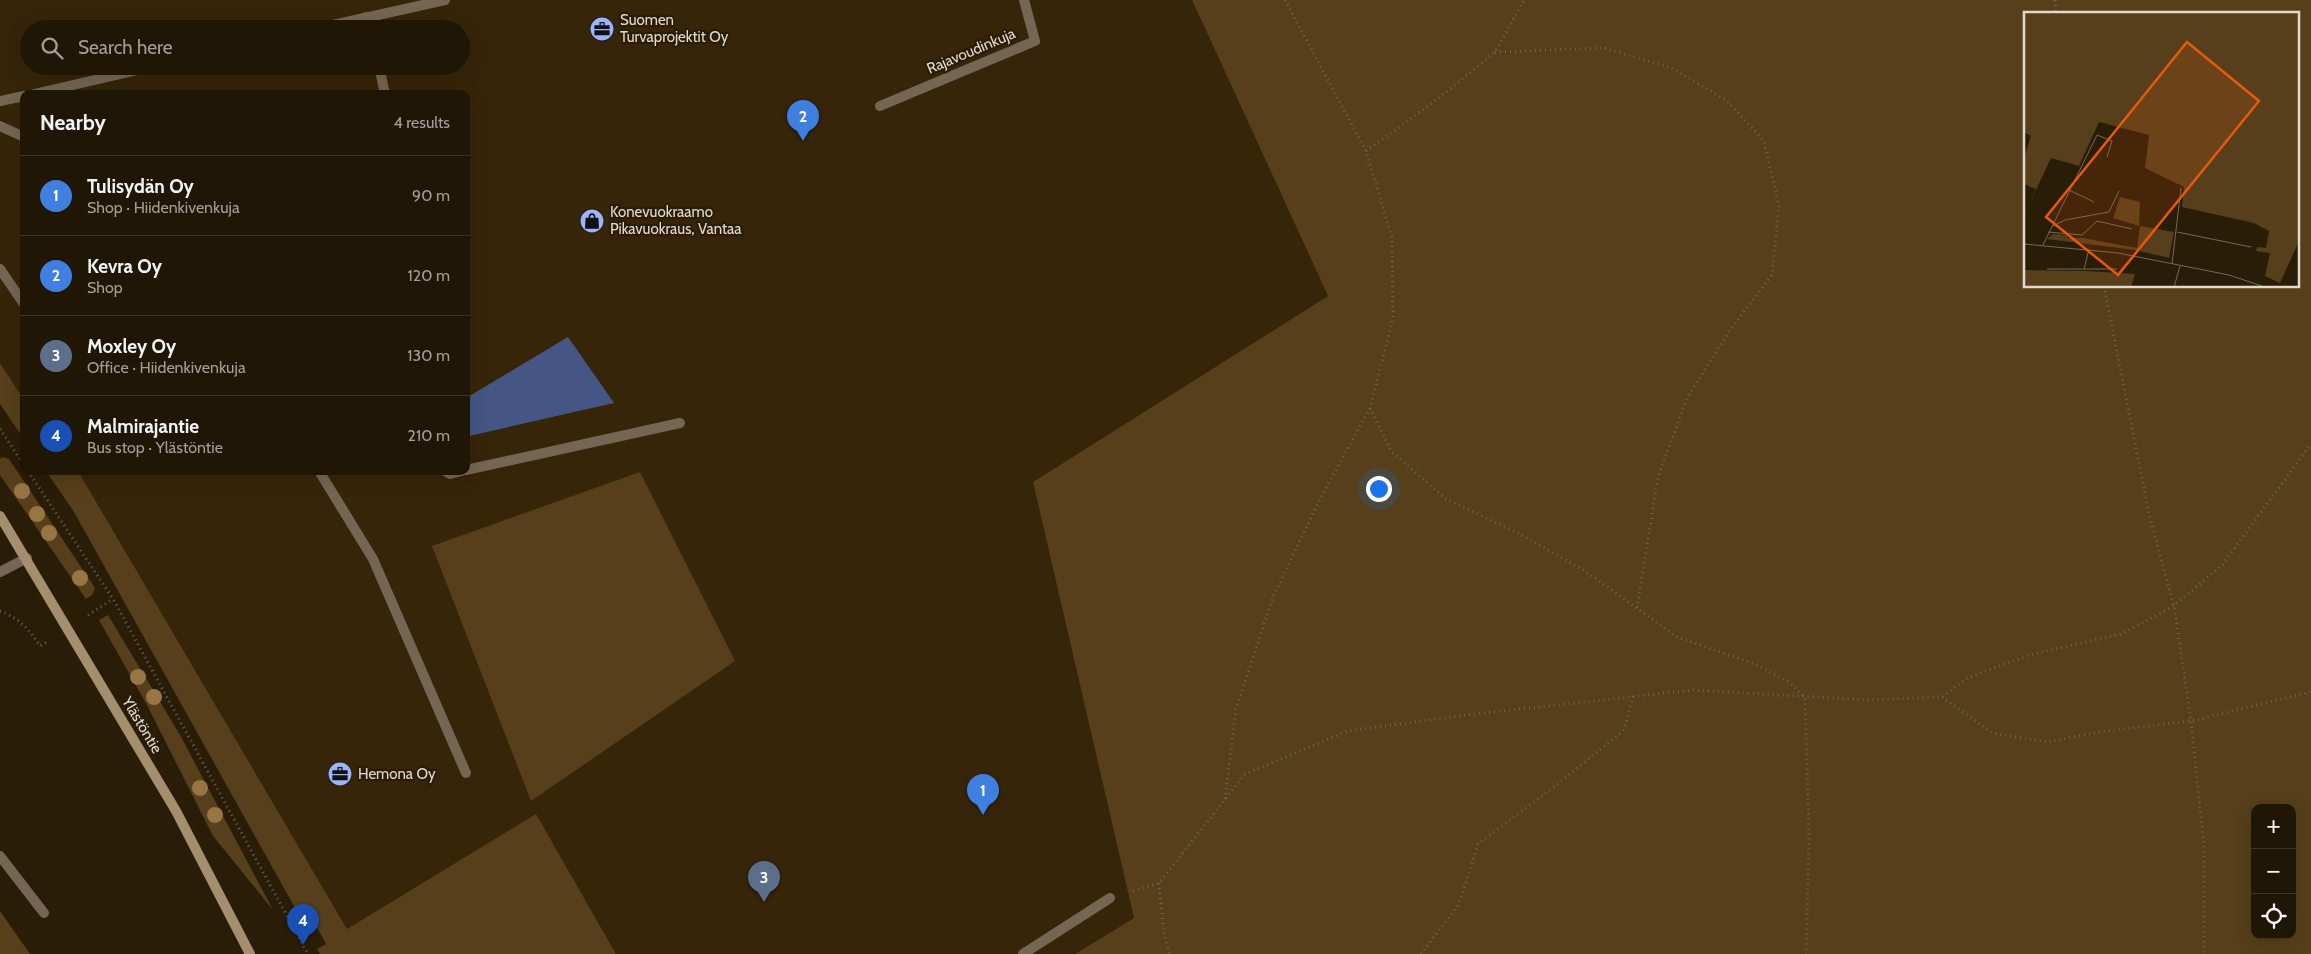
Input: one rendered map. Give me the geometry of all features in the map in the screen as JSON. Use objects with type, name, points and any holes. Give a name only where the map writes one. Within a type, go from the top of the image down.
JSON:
[{"type":"main road","name":"Ylästöntie","points":[[0,516],[176,811],[250,954]]},
{"type":"street","points":[[350,20],[446,0]]},
{"type":"street","name":"Rajavoudinkuja","points":[[880,106],[1035,41],[1024,0]]},
{"type":"street","points":[[366,16],[367,20]]},
{"type":"street","points":[[51,90],[116,75]]},
{"type":"street","points":[[381,75],[385,90]]},
{"type":"street","points":[[0,101],[20,97]]},
{"type":"street","points":[[0,126],[20,135]]},
{"type":"street","points":[[0,269],[20,298]]},
{"type":"street","points":[[470,469],[680,423]]},
{"type":"street","points":[[320,475],[372,559],[466,773]]},
{"type":"street","points":[[0,572],[26,558]]},
{"type":"street","points":[[0,856],[44,913]]},
{"type":"street","points":[[1023,954],[1110,898]]},
{"type":"path","points":[[1225,800],[1236,709],[1274,595],[1320,499],[1370,408],[1393,318],[1392,238],[1366,151],[1285,0]]},
{"type":"path","points":[[1366,151],[1439,98],[1495,52],[1524,0]]},
{"type":"path","points":[[1495,52],[1604,48],[1672,68],[1727,101],[1764,141],[1780,206],[1772,275],[1730,330],[1687,398],[1658,477],[1636,608]]},
{"type":"path","points":[[2104,288],[2149,514],[2174,606],[2191,720],[2204,846],[2204,954]]},
{"type":"path","points":[[1370,408],[1391,451],[1446,499],[1526,537],[1584,571],[1677,637],[1755,664],[1789,682],[1805,698],[1808,837],[1806,954]]},
{"type":"path","points":[[0,430],[20,459]]},
{"type":"path","points":[[1110,898],[1159,883],[1245,774],[1348,731],[1466,715],[1693,690],[1805,698],[1868,700],[1942,697],[1967,678],[2029,655],[2120,634],[2174,606],[2223,564],[2311,444]]},
{"type":"path","points":[[31,475],[113,599],[308,954]]},
{"type":"path","points":[[1942,697],[1992,732],[2047,742],[2105,731],[2191,720],[2311,692]]},
{"type":"path","points":[[1421,954],[1459,904],[1478,844],[1559,784],[1624,730],[1632,696]]},
{"type":"path","points":[[1159,883],[1164,934],[1170,954]]},
{"type":"shaded area","points":[[0,0],[1192,0],[1328,296],[1033,482],[1134,918],[1075,954],[616,954],[535,815],[347,929],[80,475],[470,475],[470,90],[20,90],[20,394],[0,363]]},
{"type":"shaded area","points":[[1192,0],[2311,0],[2311,954],[1075,954],[1134,918],[1033,482],[1328,296]]},
{"type":"shaded area","points":[[0,363],[20,394],[20,433],[0,404]]},
{"type":"shaded area","points":[[2,457],[9,459],[95,588],[92,595],[86,599],[0,475],[0,459]]},
{"type":"shaded area","points":[[640,472],[735,661],[531,801],[432,546]]},
{"type":"shaded area","points":[[49,475],[80,475],[347,929],[536,814],[616,954],[320,954],[317,949],[326,944],[313,920],[304,924],[74,512]]},
{"type":"shaded area","points":[[108,615],[180,735],[273,910],[213,836],[147,705],[99,620]]},
{"type":"shaded area","points":[[0,911],[30,954],[0,954]]},
{"type":"water","points":[[568,337],[614,403],[470,436],[470,396]]},
{"type":"place","name":"Suomen Turvaprojektit Oy","points":[[602,29]]},
{"type":"place","name":"Kevra Oy","points":[[803,141]]},
{"type":"place","name":"Konevuokraamo Pikavuokraus, Vantaa","points":[[592,221]]},
{"type":"place","name":"Hemona Oy","points":[[340,774]]},
{"type":"place","name":"Tulisydän Oy","points":[[983,815]]},
{"type":"place","name":"Moxley Oy","points":[[764,902]]},
{"type":"place","name":"Malmirajantie","points":[[303,945]]}]
